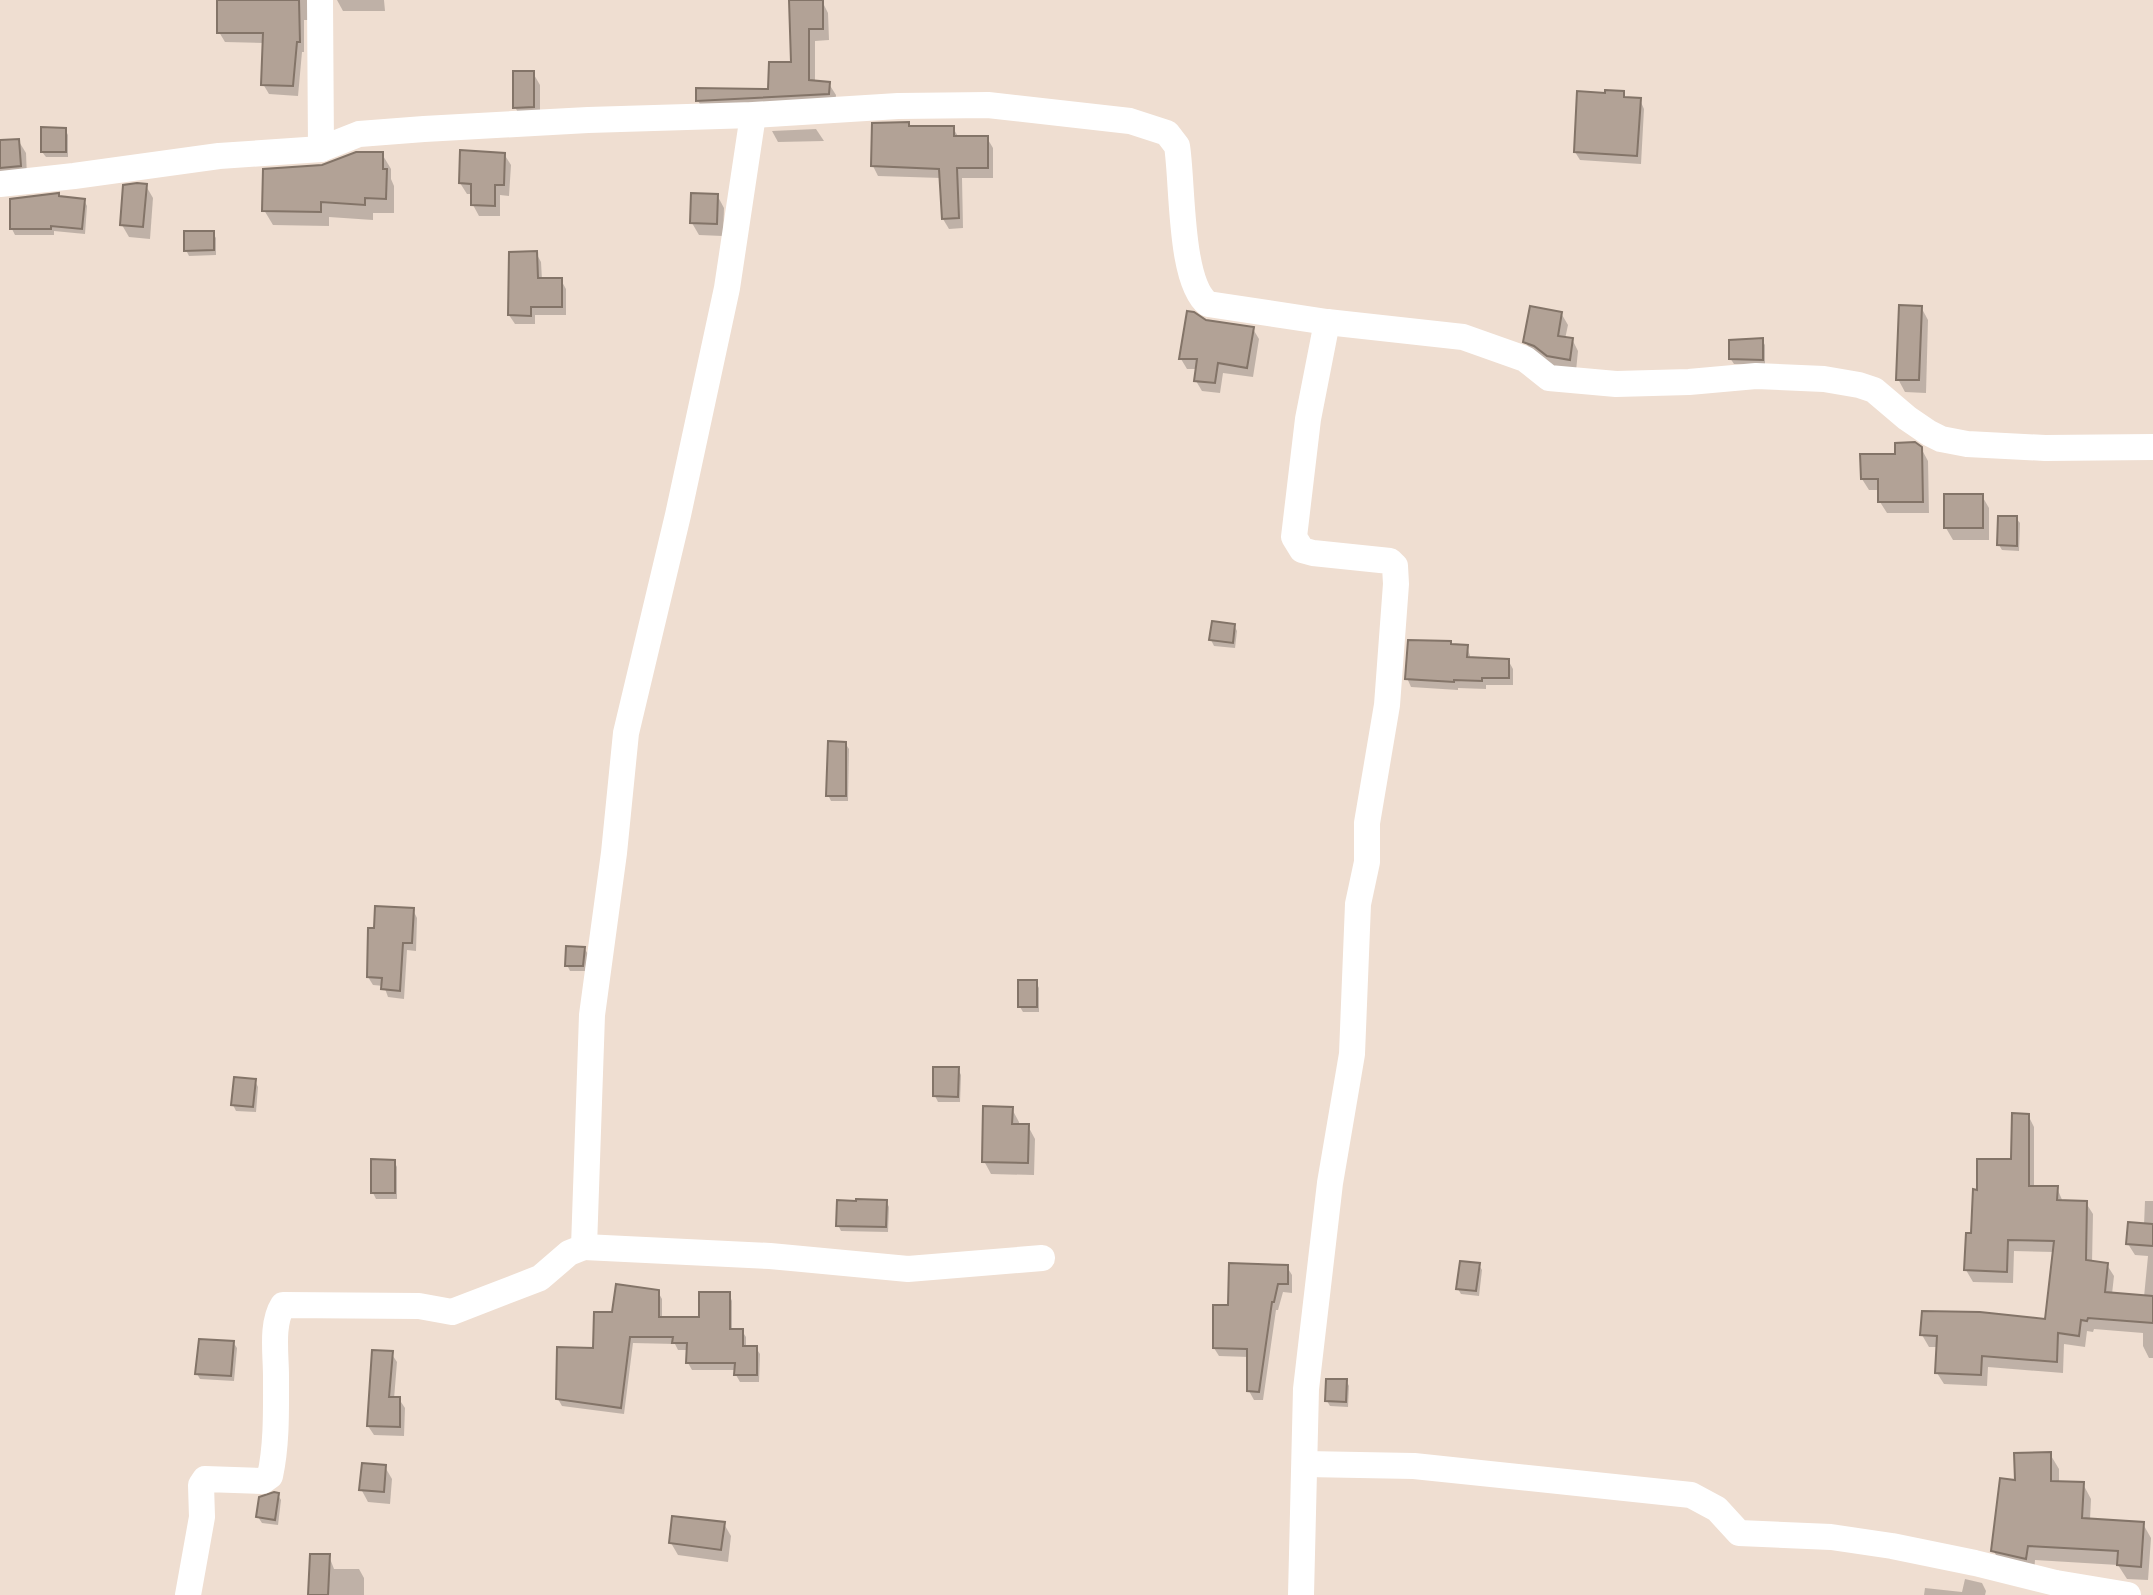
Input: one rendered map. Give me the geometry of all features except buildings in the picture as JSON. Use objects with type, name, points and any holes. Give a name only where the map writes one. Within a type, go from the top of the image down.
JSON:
[{"type":"street","points":[[320,0],[321,149]]},
{"type":"street","points":[[0,184],[219,156],[321,149],[359,134],[541,122],[753,115],[898,106],[988,106],[1130,121],[1167,133],[1177,146],[1188,259],[1201,299],[1217,307],[1463,337],[1525,359],[1549,379],[1616,384],[1689,383],[1755,376],[1824,379],[1860,385],[1874,390],[1929,433],[1941,439],[1967,444],[2045,448],[2153,447]]},
{"type":"street","points":[[584,1247],[592,1015],[614,853],[626,733],[678,515],[727,288],[753,115]]},
{"type":"street","points":[[1301,1595],[1306,1389],[1330,1183],[1352,1054],[1358,904],[1367,862],[1367,823],[1387,705],[1396,584],[1395,566],[1390,561],[1301,550],[1294,537],[1308,419],[1327,322]]},
{"type":"street","points":[[188,1595],[202,1517],[201,1485],[205,1479],[264,1481],[270,1476],[275,1406],[276,1324],[283,1305],[419,1307],[452,1312],[540,1278],[569,1253],[584,1247],[770,1256],[908,1269],[1042,1258]]},
{"type":"street","points":[[1305,1464],[1414,1466],[1691,1494],[1717,1508],[1739,1533],[1831,1537],[1892,1546],[2056,1583],[2128,1595]]}]
